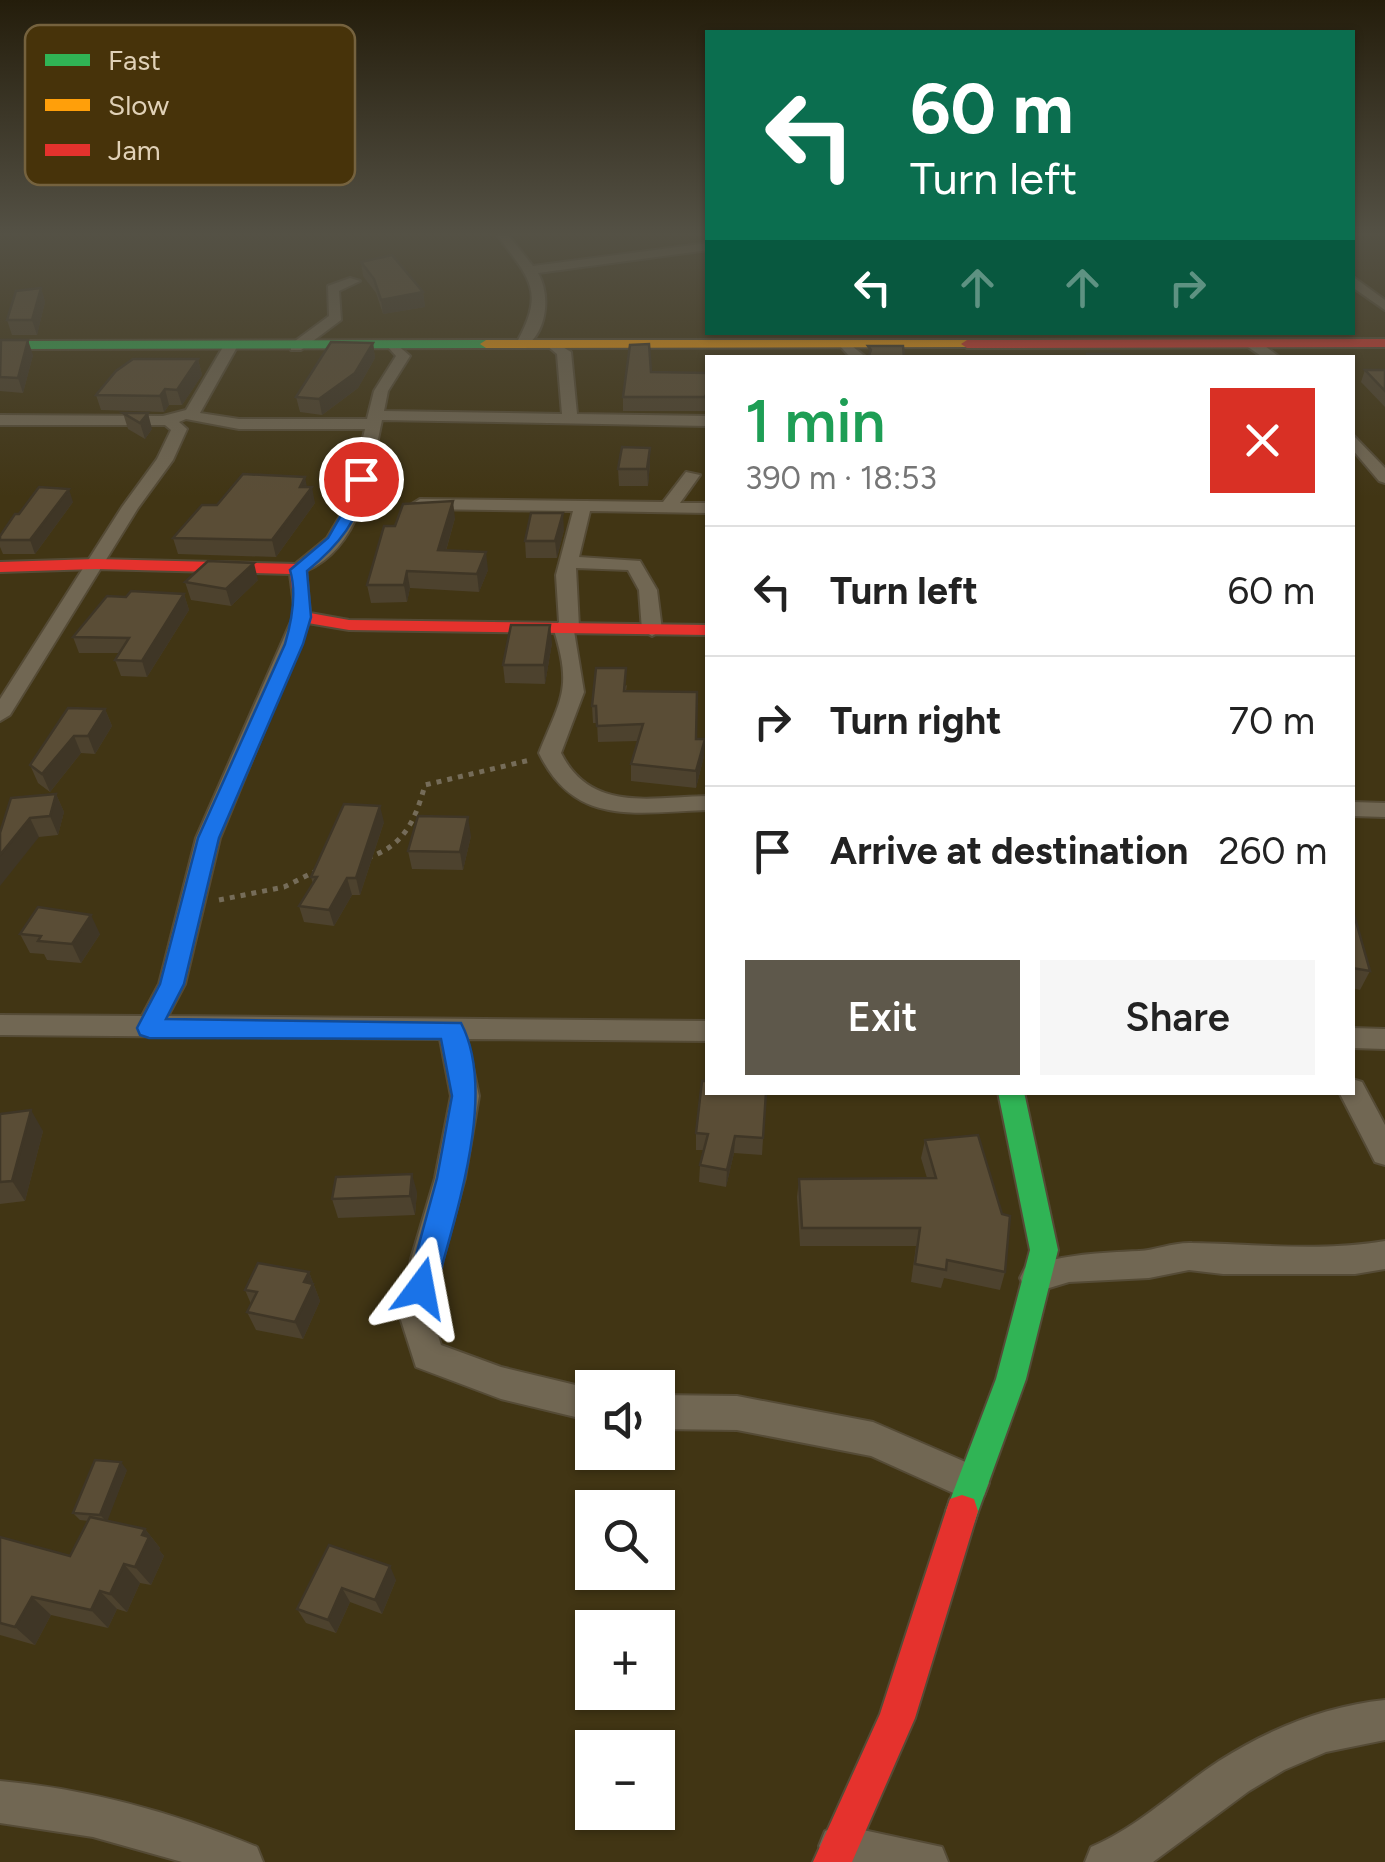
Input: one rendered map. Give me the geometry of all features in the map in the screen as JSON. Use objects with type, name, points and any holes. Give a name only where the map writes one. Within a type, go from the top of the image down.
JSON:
[{"type":"street","points":[[296,347],[328,323]]},
{"type":"street","points":[[523,344],[534,323]]},
{"type":"street","points":[[0,344],[296,347],[773,339],[854,352],[1086,338],[1254,344],[1385,343]]},
{"type":"street","points":[[553,344],[564,352],[570,420]]},
{"type":"street","points":[[1254,344],[1270,355]]},
{"type":"street","points":[[0,567],[96,564],[298,570],[334,540],[350,514],[380,391],[403,356],[395,346]]},
{"type":"street","points":[[0,420],[167,420],[187,415],[192,413],[230,347]]},
{"type":"street","points":[[187,415],[239,424],[373,419],[705,421]]},
{"type":"street","points":[[3,705],[178,434],[175,424],[167,420]]},
{"type":"street","points":[[1355,443],[1385,478]]},
{"type":"street","points":[[667,508],[692,475]]},
{"type":"street","points":[[414,504],[705,508]]},
{"type":"street","points":[[583,506],[568,562],[566,627],[574,661],[574,699],[550,754],[563,778],[579,792],[616,802],[705,803]]},
{"type":"street","points":[[568,562],[634,565],[648,590],[652,630]]},
{"type":"street","points":[[149,1028],[172,984],[208,838],[302,617],[298,570]]},
{"type":"street","points":[[302,617],[350,625],[705,630]]},
{"type":"street","points":[[0,1026],[705,1032]]},
{"type":"street","points":[[452,1030],[465,1096],[450,1178],[416,1317],[428,1356],[501,1382],[575,1402]]},
{"type":"street","points":[[1355,1038],[1385,1038]]},
{"type":"street","points":[[928,1862],[836,1854],[898,1718],[971,1483],[1011,1379],[1044,1250],[1012,1095]]},
{"type":"street","points":[[1355,1095],[1385,1153]]},
{"type":"street","points":[[1036,1278],[1070,1268],[1149,1264],[1189,1256],[1223,1260],[1354,1260],[1385,1255]]},
{"type":"street","points":[[675,1412],[736,1412],[873,1440],[971,1483]]},
{"type":"street","points":[[1106,1862],[1162,1833],[1234,1776],[1314,1734],[1385,1720]]},
{"type":"street","points":[[0,1802],[53,1805],[151,1829],[242,1862]]},
{"type":"path","points":[[361,860],[390,852],[416,818],[426,785],[550,754]]},
{"type":"path","points":[[192,904],[262,892],[333,866]]},
{"type":"building","points":[[1,340],[28,340],[18,378],[0,377]]},
{"type":"building","points":[[331,342],[373,343],[355,373],[319,399],[296,397]]},
{"type":"building","points":[[649,344],[651,372],[705,373],[705,397],[623,397],[630,345]]},
{"type":"building","points":[[868,346],[903,346],[904,355],[869,355]]},
{"type":"building","points":[[133,359],[198,359],[177,390],[165,389],[160,396],[96,395],[116,371]]},
{"type":"building","points":[[1365,370],[1385,370],[1385,391]]},
{"type":"building","points":[[123,413],[148,413],[140,423]]},
{"type":"building","points":[[622,447],[650,448],[647,469],[618,469]]},
{"type":"building","points":[[243,474],[305,477],[300,487],[312,487],[272,540],[173,538],[202,505],[217,505]]},
{"type":"building","points":[[39,487],[69,489],[30,540],[0,540],[15,514]]},
{"type":"building","points":[[453,501],[438,550],[486,552],[477,574],[407,571],[404,585],[367,585],[384,526],[395,526],[403,504]]},
{"type":"building","points":[[531,513],[563,513],[555,541],[525,541]]},
{"type":"building","points":[[208,561],[254,563],[226,589],[185,582]]},
{"type":"building","points":[[131,591],[184,594],[142,661],[115,660],[129,638],[73,637],[107,596],[126,597]]},
{"type":"building","points":[[511,625],[550,625],[544,665],[503,665]]},
{"type":"building","points":[[596,668],[626,668],[624,691],[697,692],[696,739],[705,739],[696,771],[631,764],[643,724],[597,726],[596,706],[592,706]]},
{"type":"building","points":[[68,708],[105,709],[88,736],[74,736],[42,774],[30,765]]},
{"type":"building","points":[[56,794],[50,816],[30,818],[0,855],[0,833],[11,798]]},
{"type":"building","points":[[344,804],[380,806],[356,878],[347,878],[329,910],[299,906],[317,877],[311,877]]},
{"type":"building","points":[[418,816],[468,817],[460,852],[408,851]]},
{"type":"building","points":[[38,907],[91,915],[72,944],[38,941],[41,936],[20,934]]},
{"type":"building","points":[[1355,918],[1370,971],[1355,968]]},
{"type":"building","points":[[702,1081],[705,1095],[766,1095],[763,1138],[735,1136],[727,1170],[700,1165],[708,1134],[696,1133]]},
{"type":"building","points":[[31,1110],[12,1181],[0,1182],[0,1114]]},
{"type":"building","points":[[978,1135],[1002,1214],[1010,1216],[1005,1272],[947,1260],[946,1270],[915,1264],[920,1228],[802,1228],[799,1179],[936,1178],[925,1140]]},
{"type":"building","points":[[412,1174],[410,1196],[332,1199],[336,1177]]},
{"type":"building","points":[[258,1263],[309,1272],[304,1282],[313,1284],[295,1322],[247,1312],[257,1292],[245,1290]]},
{"type":"building","points":[[95,1460],[121,1462],[100,1515],[73,1513]]},
{"type":"building","points":[[90,1517],[145,1529],[142,1535],[149,1537],[135,1567],[124,1564],[110,1594],[100,1591],[91,1610],[32,1597],[15,1627],[0,1623],[0,1537],[70,1556]]},
{"type":"building","points":[[329,1545],[390,1566],[375,1600],[342,1588],[328,1620],[297,1609]]},
{"type":"traffic: fast","points":[[0,345],[486,344]]},
{"type":"traffic: fast","points":[[962,1511],[1011,1379],[1044,1250],[1012,1095]]},
{"type":"traffic: slow","points":[[486,344],[967,344]]},
{"type":"traffic: jam","points":[[967,344],[1385,343]]},
{"type":"traffic: jam","points":[[0,567],[96,564],[298,569],[302,617],[349,625],[705,630]]},
{"type":"traffic: jam","points":[[832,1862],[897,1718],[962,1511]]},
{"type":"route","points":[[361,479],[356,503],[334,540],[298,570],[302,617],[294,644],[208,838],[172,984],[149,1028],[452,1030],[465,1096],[450,1178],[421,1288]]}]
